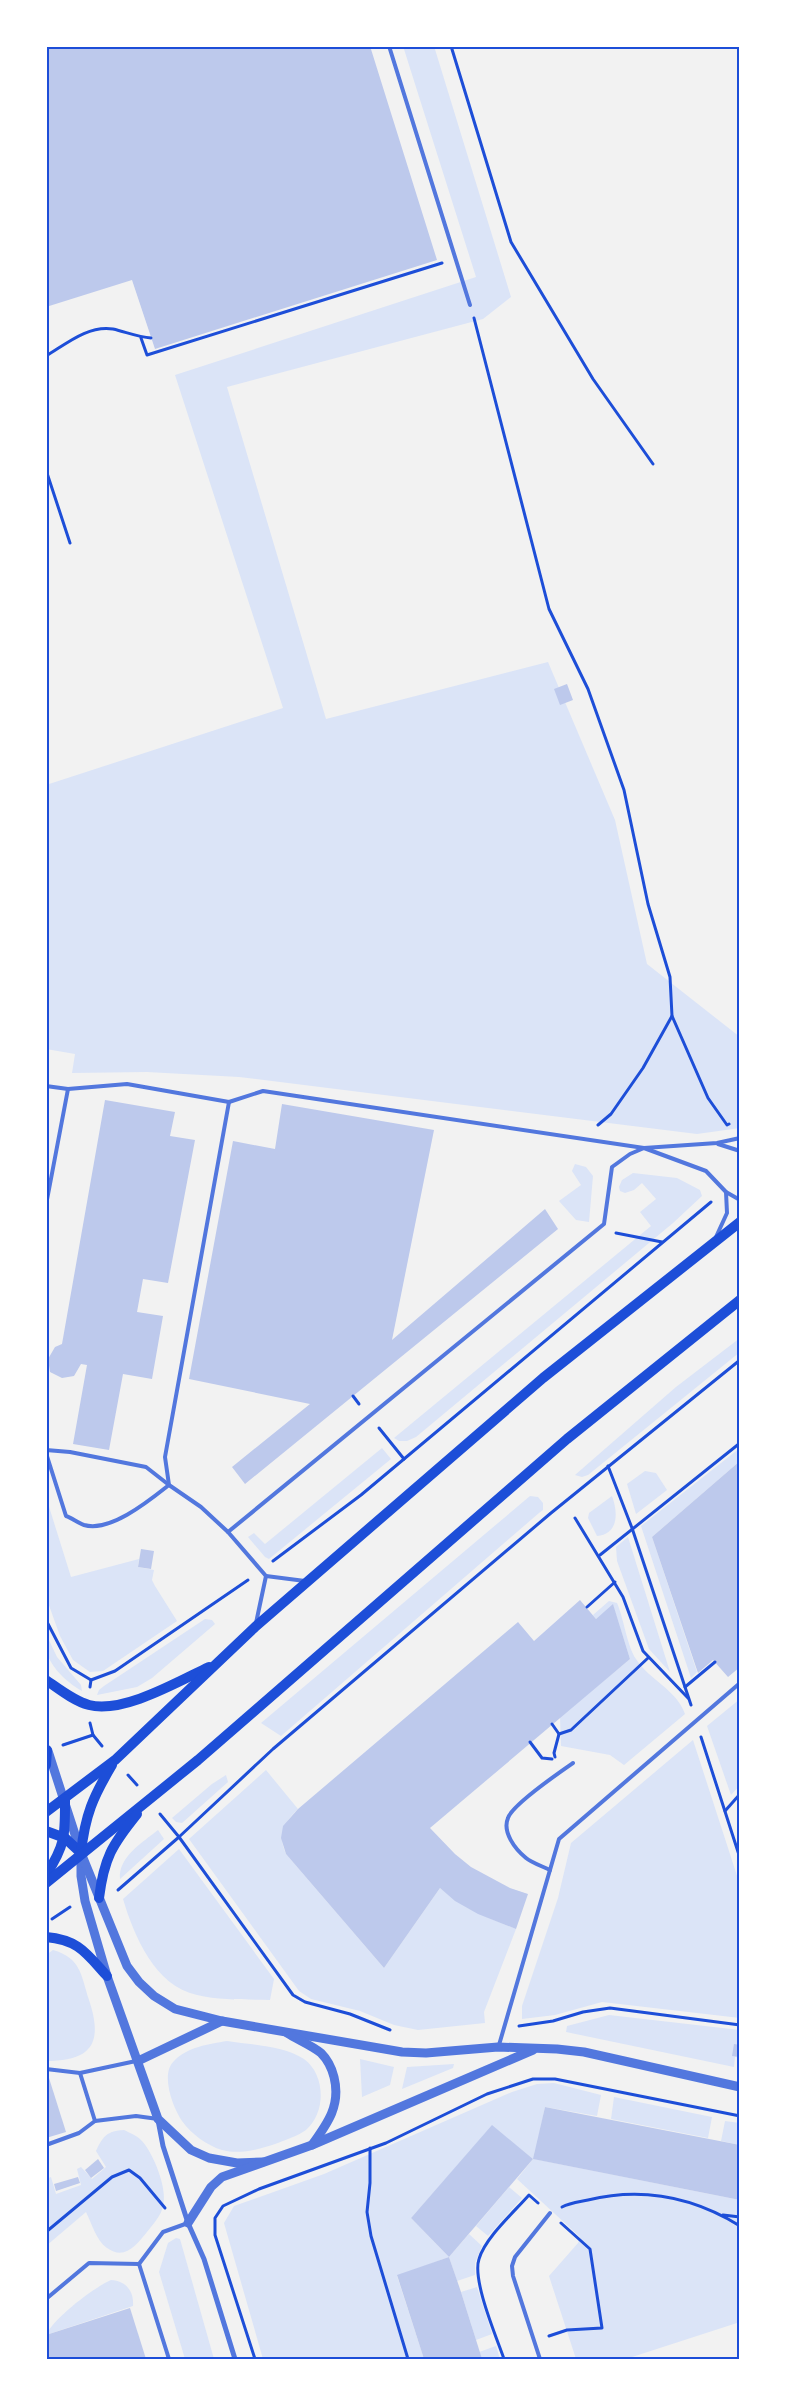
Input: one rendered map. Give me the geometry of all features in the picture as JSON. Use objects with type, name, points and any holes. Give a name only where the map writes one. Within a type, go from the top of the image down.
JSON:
[{"type":"main road","points":[[46,1812],[116,1760],[255,1626],[543,1378],[714,1240],[740,1222]]},
{"type":"main road","points":[[46,1883],[198,1760],[567,1439],[740,1300]]},
{"type":"main road","points":[[46,1680],[62,1692],[90,1706],[116,1706],[166,1688],[217,1663]]},
{"type":"main road","points":[[46,1765],[47,1748]]},
{"type":"main road","points":[[82,1853],[84,1826],[94,1795],[116,1760]]},
{"type":"main road","points":[[46,1875],[58,1856],[64,1838],[65,1799]]},
{"type":"main road","points":[[100,1898],[106,1861],[115,1842],[148,1800]]},
{"type":"main road","points":[[46,1830],[64,1838],[82,1853]]},
{"type":"main road","points":[[46,1937],[62,1938],[79,1945],[107,1976]]},
{"type":"street","points":[[47,1748],[82,1853],[127,1966],[138,1982],[154,1996],[175,2009],[222,2021],[402,2052],[426,2053],[498,2047],[584,2052],[740,2087]]},
{"type":"street","points":[[82,1853],[81,1876],[85,1901],[107,1976],[158,2120],[163,2146],[188,2223],[204,2259],[234,2359]]},
{"type":"street","points":[[138,2061],[222,2021]]},
{"type":"street","points":[[283,2031],[322,2054],[332,2070],[337,2089],[336,2105],[330,2118],[312,2145]]},
{"type":"street","points":[[188,2223],[211,2188],[222,2177],[312,2145],[537,2048]]},
{"type":"street","points":[[158,2120],[191,2150],[208,2158],[236,2163],[263,2162]]},
{"type":"lane","points":[[389,46],[470,305]]},
{"type":"lane","points":[[46,1086],[68,1089],[127,1084],[229,1102],[262,1091],[644,1148],[706,1171],[726,1192],[740,1200]]},
{"type":"lane","points":[[46,1205],[68,1089]]},
{"type":"lane","points":[[169,1485],[165,1457],[229,1102]]},
{"type":"lane","points":[[228,1532],[604,1224],[612,1167],[630,1154],[644,1148],[717,1143],[740,1138]]},
{"type":"lane","points":[[717,1143],[740,1151]]},
{"type":"lane","points":[[714,1240],[727,1213],[726,1192]]},
{"type":"lane","points":[[169,1485],[134,1511],[112,1522],[85,1525],[66,1516],[46,1452],[70,1452],[146,1467],[202,1507],[228,1532],[266,1576],[307,1581]]},
{"type":"lane","points":[[255,1626],[266,1576]]},
{"type":"lane","points":[[498,2047],[559,1839],[740,1683]]},
{"type":"lane","points":[[550,1870],[526,1858],[511,1840],[506,1829],[508,1816],[516,1807],[573,1763]]},
{"type":"lane","points":[[46,2069],[80,2073],[138,2061]]},
{"type":"lane","points":[[80,2073],[95,2122]]},
{"type":"lane","points":[[46,2145],[79,2133],[95,2122],[136,2116],[158,2120]]},
{"type":"lane","points":[[540,2359],[513,2276],[512,2266],[515,2257],[550,2213]]},
{"type":"lane","points":[[139,2264],[162,2232],[188,2223]]},
{"type":"lane","points":[[46,2299],[89,2263],[139,2264]]},
{"type":"lane","points":[[139,2264],[169,2359]]},
{"type":"path","points":[[451,46],[511,242],[592,379],[653,464]]},
{"type":"path","points":[[141,338],[147,355],[456,259]]},
{"type":"path","points":[[470,305],[548,609],[588,689],[624,790],[648,904],[670,977],[672,1016],[708,1098],[727,1124],[733,1122]]},
{"type":"path","points":[[46,356],[83,333],[98,329],[112,329],[141,338],[151,338]]},
{"type":"path","points":[[46,470],[70,543]]},
{"type":"path","points":[[581,1138],[611,1114],[643,1068],[672,1016]]},
{"type":"path","points":[[91,1680],[115,1671],[261,1570],[361,1495],[662,1242],[708,1204],[726,1192]]},
{"type":"path","points":[[597,1230],[662,1242]]},
{"type":"path","points":[[179,1837],[273,1750],[608,1466],[740,1360]]},
{"type":"path","points":[[600,1555],[740,1443]]},
{"type":"path","points":[[608,1466],[632,1528],[740,1858]]},
{"type":"path","points":[[574,1518],[600,1555],[623,1597],[642,1651],[689,1698]]},
{"type":"path","points":[[587,1607],[615,1582]]},
{"type":"path","points":[[46,1620],[71,1668],[91,1680]]},
{"type":"path","points":[[552,1724],[559,1734],[571,1730],[648,1658]]},
{"type":"path","points":[[685,1687],[715,1662]]},
{"type":"path","points":[[91,1680],[90,1706],[93,1735],[179,1837],[293,1995],[304,2002],[350,2014],[392,2031]]},
{"type":"path","points":[[47,1748],[93,1735]]},
{"type":"path","points":[[530,1742],[542,1758]]},
{"type":"path","points":[[725,1811],[740,1794]]},
{"type":"path","points":[[505,2028],[553,2021],[583,2012],[610,2008],[740,2025]]},
{"type":"path","points":[[255,2359],[215,2235],[215,2218],[223,2206],[259,2189],[370,2148],[486,2094],[534,2079],[555,2079],[740,2116]]},
{"type":"path","points":[[370,2148],[367,2212],[371,2236],[408,2359]]},
{"type":"path","points":[[46,2232],[112,2177],[130,2170],[140,2178],[163,2206],[188,2223]]},
{"type":"path","points":[[534,2341],[567,2330],[602,2328],[590,2249],[550,2213],[565,2206],[597,2198],[625,2194],[651,2194],[677,2198],[722,2215],[740,2226]]},
{"type":"path","points":[[722,2215],[740,2217]]},
{"type":"shaded area","points":[[403,46],[434,46],[511,297],[483,319],[227,387],[326,719],[548,662],[615,820],[647,964],[740,1037],[740,1128],[697,1134],[239,1077],[147,1072],[72,1073],[75,1054],[46,1049],[46,785],[283,708],[175,375],[476,277]]},
{"type":"shaded area","points":[[575,1164],[586,1167],[593,1176],[589,1222],[576,1220],[559,1201],[581,1185],[572,1171]]},
{"type":"shaded area","points":[[633,1173],[677,1178],[700,1190],[702,1196],[673,1223],[416,1437],[407,1441],[399,1441],[394,1438],[651,1226],[640,1212],[656,1199],[642,1183],[634,1190],[625,1193],[620,1191],[619,1187],[622,1180]]},
{"type":"shaded area","points":[[740,1338],[740,1352],[588,1475],[582,1477],[575,1475],[676,1387]]},
{"type":"shaded area","points":[[382,1448],[391,1459],[269,1559],[265,1557],[248,1537],[254,1533],[265,1544]]},
{"type":"shaded area","points":[[740,1448],[740,1461],[652,1537],[697,1672],[691,1678],[641,1526]]},
{"type":"shaded area","points":[[645,1471],[656,1473],[667,1490],[636,1514],[627,1484]]},
{"type":"shaded area","points":[[530,1496],[538,1497],[543,1503],[543,1510],[281,1736],[261,1723]]},
{"type":"shaded area","points":[[612,1496],[616,1515],[613,1527],[604,1534],[597,1536],[588,1518],[589,1513]]},
{"type":"shaded area","points":[[46,1497],[71,1577],[139,1559],[138,1567],[154,1570],[152,1580],[177,1621],[103,1671],[90,1672],[73,1660],[60,1636],[46,1597]]},
{"type":"shaded area","points":[[628,1537],[670,1672],[649,1649],[617,1561],[616,1547]]},
{"type":"shaded area","points":[[609,1601],[617,1603],[630,1647],[636,1659],[648,1673],[669,1691],[681,1705],[685,1714],[624,1765],[610,1755],[561,1746],[560,1717],[630,1659],[613,1605],[596,1619],[593,1615]]},
{"type":"shaded area","points":[[205,1619],[212,1620],[215,1624],[152,1678],[137,1687],[97,1695],[104,1686]]},
{"type":"shaded area","points":[[46,1634],[57,1657],[81,1685],[82,1691],[66,1680],[49,1659],[46,1651]]},
{"type":"shaded area","points":[[740,1699],[740,1785],[731,1795],[707,1726]]},
{"type":"shaded area","points":[[693,1740],[740,1885],[740,2018],[602,2002],[555,2015],[522,2019],[522,2006],[558,1898],[571,1843]]},
{"type":"shaded area","points":[[266,1770],[298,1809],[283,1829],[282,1840],[286,1854],[384,1968],[440,1888],[467,1907],[516,1929],[484,2012],[485,2023],[418,2030],[394,2025],[360,2011],[311,1999],[299,1991],[189,1839]]},
{"type":"shaded area","points":[[226,1775],[228,1782],[182,1823],[176,1822],[172,1818],[212,1784]]},
{"type":"shaded area","points":[[158,1830],[164,1839],[120,1879],[120,1871],[127,1857]]},
{"type":"shaded area","points":[[179,1849],[274,1979],[270,2000],[206,1997],[182,1990],[169,1981],[148,1958],[133,1928],[123,1899]]},
{"type":"shaded area","points":[[53,1950],[62,1953],[75,1963],[84,1983],[95,2027],[94,2038],[84,2053],[62,2060],[46,2061],[46,1955]]},
{"type":"shaded area","points":[[609,2015],[740,2030],[740,2058],[735,2057],[734,2067],[566,2032],[567,2026]]},
{"type":"shaded area","points":[[227,2041],[267,2046],[286,2051],[296,2054],[311,2066],[320,2084],[321,2094],[317,2114],[313,2123],[306,2130],[296,2136],[271,2145],[250,2151],[236,2152],[211,2146],[186,2126],[178,2115],[169,2091],[168,2074],[170,2067],[185,2052]]},
{"type":"shaded area","points":[[360,2059],[394,2067],[390,2085],[362,2097]]},
{"type":"shaded area","points":[[454,2064],[453,2068],[402,2089],[407,2067]]},
{"type":"shaded area","points":[[554,2083],[601,2095],[597,2116],[545,2107],[534,2159],[740,2200],[740,2322],[626,2359],[576,2359],[549,2276],[578,2243],[580,2237],[517,2179],[533,2159],[492,2126],[411,2218],[449,2257],[397,2276],[424,2359],[263,2359],[224,2223],[234,2206],[324,2174],[512,2092],[537,2084]]},
{"type":"shaded area","points":[[614,2097],[712,2117],[708,2138],[611,2119]]},
{"type":"shaded area","points":[[725,2121],[740,2123],[740,2145],[721,2141]]},
{"type":"shaded area","points":[[124,2130],[141,2140],[155,2162],[164,2199],[162,2210],[157,2220],[135,2246],[119,2253],[113,2252],[103,2245],[86,2212],[46,2246],[46,2179],[51,2177],[56,2194],[81,2185],[77,2169],[81,2167],[92,2179],[106,2167],[96,2151],[101,2142],[106,2135]]},
{"type":"shaded area","points":[[509,2187],[522,2198],[488,2236],[476,2226]]},
{"type":"shaded area","points":[[469,2234],[482,2246],[475,2263],[475,2275],[457,2281],[449,2257]]},
{"type":"shaded area","points":[[176,2238],[180,2239],[214,2359],[185,2359],[159,2272],[168,2243]]},
{"type":"shaded area","points":[[111,2280],[121,2282],[128,2288],[132,2296],[133,2306],[46,2335],[57,2320],[75,2304]]},
{"type":"shaded area","points":[[477,2287],[492,2334],[476,2340],[461,2292]]},
{"type":"shaded area","points":[[496,2346],[500,2359],[482,2359],[479,2352]]},
{"type":"building","points":[[46,46],[370,46],[437,260],[155,349],[132,280],[46,307]]},
{"type":"building","points":[[567,684],[573,700],[560,705],[554,689]]},
{"type":"building","points":[[105,1100],[175,1112],[170,1136],[195,1140],[168,1283],[143,1279],[137,1312],[163,1316],[152,1379],[123,1374],[109,1450],[73,1444],[87,1365],[81,1364],[74,1376],[62,1378],[50,1372],[48,1359],[55,1347],[62,1344]]},
{"type":"building","points":[[282,1104],[434,1130],[392,1340],[545,1209],[558,1229],[245,1484],[232,1467],[310,1404],[189,1379],[233,1141],[275,1149]]},
{"type":"building","points":[[740,1461],[740,1667],[728,1677],[713,1660],[698,1673],[652,1537]]},
{"type":"building","points":[[141,1549],[154,1551],[151,1569],[138,1567]]},
{"type":"building","points":[[580,1600],[596,1619],[613,1604],[630,1659],[430,1828],[455,1854],[471,1867],[510,1888],[528,1894],[516,1929],[478,1914],[455,1901],[440,1888],[384,1968],[286,1854],[281,1838],[283,1826],[298,1809],[518,1622],[534,1641]]},
{"type":"building","points":[[734,2044],[740,2045],[740,2057],[732,2056]]},
{"type":"building","points":[[49,2078],[66,2132],[46,2138],[46,2079]]},
{"type":"building","points":[[545,2107],[740,2145],[740,2200],[533,2159]]},
{"type":"building","points":[[492,2125],[533,2159],[449,2257],[411,2218]]},
{"type":"building","points":[[98,2159],[104,2168],[91,2178],[85,2170]]},
{"type":"building","points":[[78,2177],[80,2183],[56,2191],[54,2184]]},
{"type":"building","points":[[449,2257],[482,2359],[424,2359],[397,2275]]},
{"type":"building","points":[[130,2308],[146,2359],[46,2359],[46,2335]]}]
